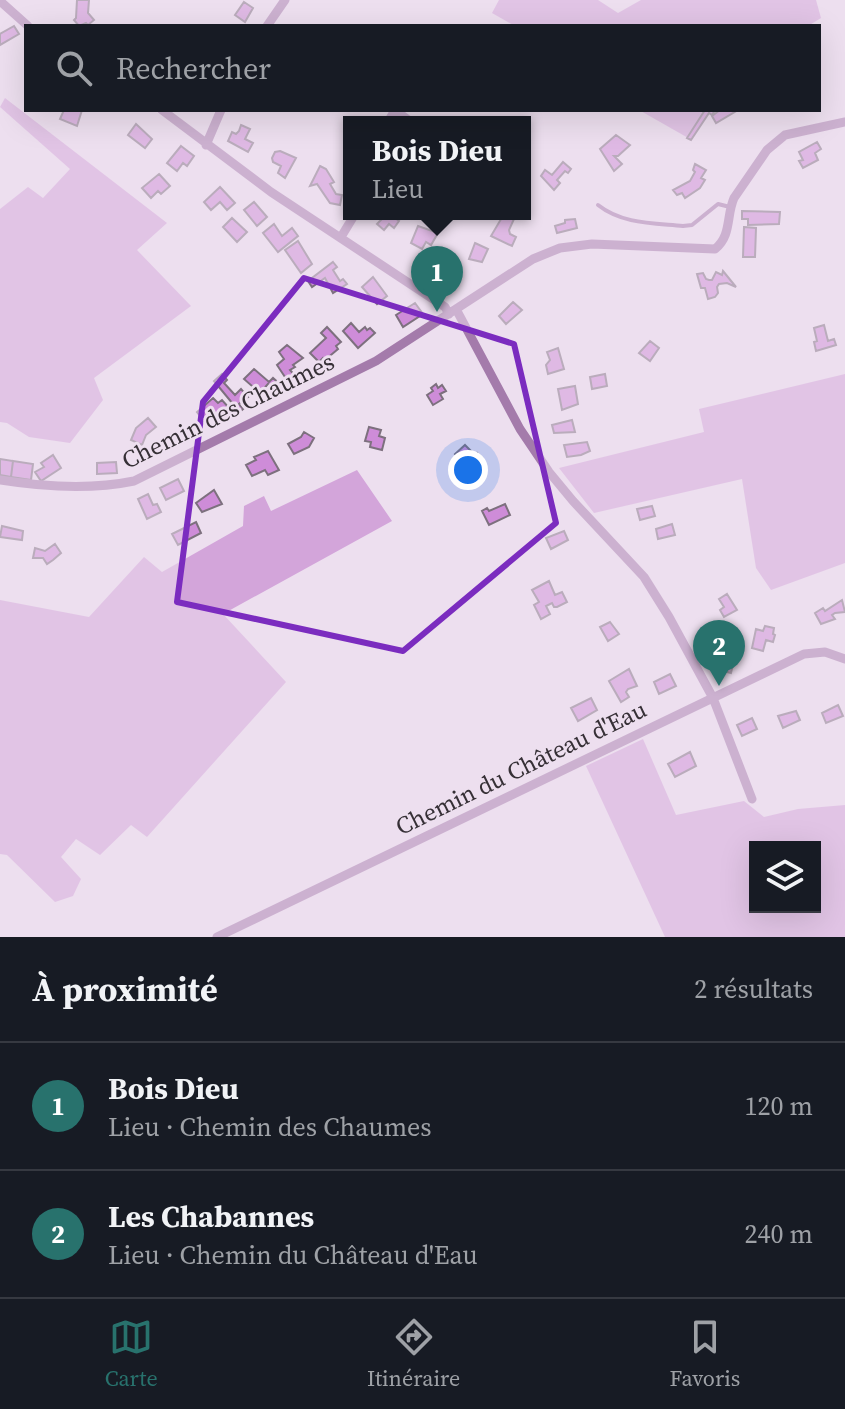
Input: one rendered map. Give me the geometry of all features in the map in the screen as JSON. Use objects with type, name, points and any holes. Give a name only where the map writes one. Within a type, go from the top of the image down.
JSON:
[{"type":"street","points":[[268,24],[285,0]]},
{"type":"street","points":[[0,1],[26,24]]},
{"type":"street","points":[[165,112],[284,201],[452,311],[520,429],[573,501],[644,577],[669,617],[713,698],[752,799]]},
{"type":"street","points":[[206,145],[220,112]]},
{"type":"street","name":"Chemin des Chaumes","points":[[0,480],[30,485],[105,487],[134,481],[376,361],[533,259],[560,248],[592,244],[715,249],[727,236],[730,207],[767,150],[785,135],[845,122]]},
{"type":"street","points":[[341,237],[351,220]]},
{"type":"street","name":"Chemin du Château d'Eau","points":[[217,937],[804,654],[825,652],[845,659]]},
{"type":"lane","points":[[598,205],[621,219],[683,226],[692,225],[718,204],[730,207]]},
{"type":"highlighted area","points":[[304,278],[514,344],[556,523],[403,651],[177,602],[203,402]]},
{"type":"shaded area","points":[[499,0],[598,0],[618,13],[641,0],[816,0],[821,18],[811,24],[511,24],[492,13]]},
{"type":"shaded area","points":[[5,98],[167,223],[137,250],[191,306],[94,378],[103,400],[70,443],[29,437],[0,422],[0,209],[28,187],[43,198],[70,169],[0,107]]},
{"type":"shaded area","points":[[643,112],[708,112],[690,139]]},
{"type":"shaded area","points":[[845,374],[845,563],[771,590],[756,568],[742,479],[594,513],[559,468],[704,432],[699,409]]},
{"type":"shaded area","points":[[357,470],[392,521],[223,614],[286,682],[147,837],[131,825],[100,855],[76,839],[61,857],[81,879],[73,896],[55,902],[7,855],[0,854],[0,600],[89,617],[144,557],[162,572],[243,526],[244,506],[264,496],[271,511]]},
{"type":"shaded area","points":[[643,739],[676,815],[744,801],[764,817],[798,809],[845,805],[845,937],[665,937],[586,766]]},
{"type":"building","points":[[77,0],[89,0],[88,13],[94,20],[89,24],[77,24]]},
{"type":"building","points":[[244,2],[253,8],[245,22],[235,15]]},
{"type":"building","points":[[14,26],[19,34],[0,45],[0,34]]},
{"type":"building","points":[[63,112],[81,112],[77,126],[60,119]]},
{"type":"building","points":[[704,112],[714,112],[712,115],[709,113],[691,140],[687,138]]},
{"type":"building","points":[[717,112],[735,112],[716,123],[712,116]]},
{"type":"building","points":[[136,124],[152,139],[145,148],[128,135]]},
{"type":"building","points":[[241,125],[250,129],[245,139],[253,143],[248,152],[228,141],[232,132],[236,134]]},
{"type":"building","points":[[616,135],[630,145],[614,156],[622,164],[614,171],[600,149]]},
{"type":"building","points":[[817,142],[821,149],[815,153],[818,160],[803,168],[799,152]]},
{"type":"building","points":[[181,146],[194,156],[187,166],[183,163],[177,171],[167,163]]},
{"type":"building","points":[[275,152],[296,158],[285,178],[278,173],[281,166],[272,158]]},
{"type":"building","points":[[563,162],[571,169],[557,180],[560,183],[554,190],[541,176],[545,170],[552,175]]},
{"type":"building","points":[[695,164],[706,170],[701,178],[705,180],[700,188],[685,198],[682,193],[677,195],[673,190],[690,181]]},
{"type":"building","points":[[320,166],[326,169],[334,182],[330,184],[336,194],[342,195],[340,205],[330,203],[317,184],[310,186]]},
{"type":"building","points":[[159,174],[170,186],[151,198],[142,188]]},
{"type":"building","points":[[220,187],[235,203],[227,210],[220,202],[211,210],[204,202]]},
{"type":"building","points":[[254,202],[267,217],[257,226],[244,210]]},
{"type":"building","points":[[742,211],[780,212],[779,224],[748,225],[748,219],[742,219]]},
{"type":"building","points":[[232,218],[247,232],[237,242],[223,227]]},
{"type":"building","points":[[575,219],[577,228],[557,233],[555,226]]},
{"type":"building","points":[[381,220],[399,221],[394,228],[389,224],[384,230],[377,224]]},
{"type":"building","points":[[500,220],[514,220],[509,230],[516,237],[512,246],[491,236]]},
{"type":"building","points":[[274,224],[282,236],[292,228],[298,236],[278,252],[263,233]]},
{"type":"building","points":[[418,226],[438,233],[431,245],[426,242],[422,249],[411,243]]},
{"type":"building","points":[[744,227],[756,228],[755,257],[743,257]]},
{"type":"building","points":[[298,241],[312,264],[301,273],[285,250]]},
{"type":"building","points":[[475,243],[488,249],[482,262],[469,259]]},
{"type":"building","points":[[333,262],[337,267],[333,270],[340,281],[343,279],[347,284],[333,293],[325,278],[312,287],[308,281]]},
{"type":"building","points":[[723,271],[736,287],[719,284],[718,293],[708,299],[697,274],[703,273],[706,279],[712,280],[716,272],[722,275]]},
{"type":"building","points":[[373,277],[387,296],[377,304],[362,287]]},
{"type":"building","points":[[513,302],[522,310],[506,324],[499,316]]},
{"type":"building","points":[[415,303],[423,314],[403,327],[396,315]]},
{"type":"building","points":[[351,323],[359,332],[365,327],[375,333],[358,348],[343,331]]},
{"type":"building","points":[[824,325],[828,341],[834,339],[836,345],[816,351],[814,328]]},
{"type":"building","points":[[327,327],[341,342],[336,346],[338,349],[319,362],[310,353],[326,338],[321,333]]},
{"type":"building","points":[[650,341],[659,348],[650,361],[639,353]]},
{"type":"building","points":[[287,345],[303,358],[290,370],[296,377],[289,383],[277,365],[284,359],[279,352]]},
{"type":"building","points":[[558,348],[564,369],[548,374],[546,365],[550,360],[547,352]]},
{"type":"building","points":[[254,369],[269,382],[273,378],[283,387],[277,392],[268,384],[260,393],[244,379]]},
{"type":"building","points":[[222,374],[227,380],[224,383],[235,395],[241,389],[248,397],[239,404],[243,409],[236,415],[230,407],[233,404],[214,381]]},
{"type":"building","points":[[605,374],[607,386],[592,389],[590,377]]},
{"type":"building","points":[[436,384],[438,388],[442,385],[446,391],[440,394],[443,399],[433,405],[427,395]]},
{"type":"building","points":[[575,386],[578,404],[562,410],[558,389]]},
{"type":"building","points":[[213,398],[218,403],[222,400],[230,409],[209,427],[197,412]]},
{"type":"building","points":[[148,418],[156,427],[146,435],[142,445],[131,440],[136,428]]},
{"type":"building","points":[[572,420],[575,432],[554,433],[552,425]]},
{"type":"building","points":[[369,427],[381,430],[379,436],[385,438],[382,450],[370,447],[371,442],[365,441]]},
{"type":"building","points":[[304,432],[314,438],[309,447],[294,454],[288,444]]},
{"type":"building","points":[[587,442],[590,451],[567,457],[564,445]]},
{"type":"building","points":[[465,445],[482,458],[469,470],[455,454]]},
{"type":"building","points":[[268,451],[279,470],[268,475],[265,470],[252,476],[246,465],[256,460],[254,457]]},
{"type":"building","points":[[53,455],[61,468],[41,481],[35,472],[44,467],[41,463]]},
{"type":"building","points":[[0,459],[13,461],[11,477],[0,475]]},
{"type":"building","points":[[13,461],[33,464],[31,480],[11,477]]},
{"type":"building","points":[[116,462],[117,473],[97,474],[97,463]]},
{"type":"building","points":[[178,479],[184,491],[166,500],[160,488]]},
{"type":"building","points":[[214,490],[222,504],[202,512],[196,503]]},
{"type":"building","points":[[148,494],[161,512],[147,519],[138,499]]},
{"type":"building","points":[[505,504],[510,515],[489,525],[482,511]]},
{"type":"building","points":[[652,506],[655,516],[640,520],[637,509]]},
{"type":"building","points":[[196,522],[201,533],[178,545],[172,534]]},
{"type":"building","points":[[672,524],[675,535],[658,539],[656,529]]},
{"type":"building","points":[[2,526],[23,531],[22,540],[0,537]]},
{"type":"building","points":[[564,531],[568,540],[551,549],[546,538]]},
{"type":"building","points":[[55,544],[61,553],[47,564],[43,558],[33,558],[35,548],[45,551]]},
{"type":"building","points":[[549,581],[555,595],[562,592],[567,602],[557,607],[552,603],[546,606],[550,614],[541,619],[534,605],[539,602],[532,590]]},
{"type":"building","points":[[727,594],[737,610],[724,617],[720,610],[724,607],[719,599]]},
{"type":"building","points":[[842,600],[845,612],[835,613],[832,615],[835,619],[821,624],[815,613],[823,608],[825,611]]},
{"type":"building","points":[[610,622],[619,634],[608,641],[600,627]]},
{"type":"building","points":[[765,626],[774,628],[773,642],[766,640],[763,651],[752,648],[756,629],[763,631]]},
{"type":"building","points":[[723,640],[734,660],[731,673],[719,670],[721,661],[709,649]]},
{"type":"building","points":[[629,669],[637,686],[628,689],[629,697],[621,702],[609,681]]},
{"type":"building","points":[[670,674],[676,686],[659,694],[654,682]]},
{"type":"building","points":[[591,698],[597,710],[578,721],[571,708]]},
{"type":"building","points":[[838,705],[843,716],[826,723],[822,713]]},
{"type":"building","points":[[796,711],[800,720],[783,728],[778,716]]},
{"type":"building","points":[[752,718],[757,729],[742,736],[737,725]]},
{"type":"building","points":[[690,752],[696,766],[675,777],[668,764]]},
{"type":"place","name":"Bois Dieu","points":[[437,312]]},
{"type":"place","name":"Les Chabannes","points":[[719,686]]}]
